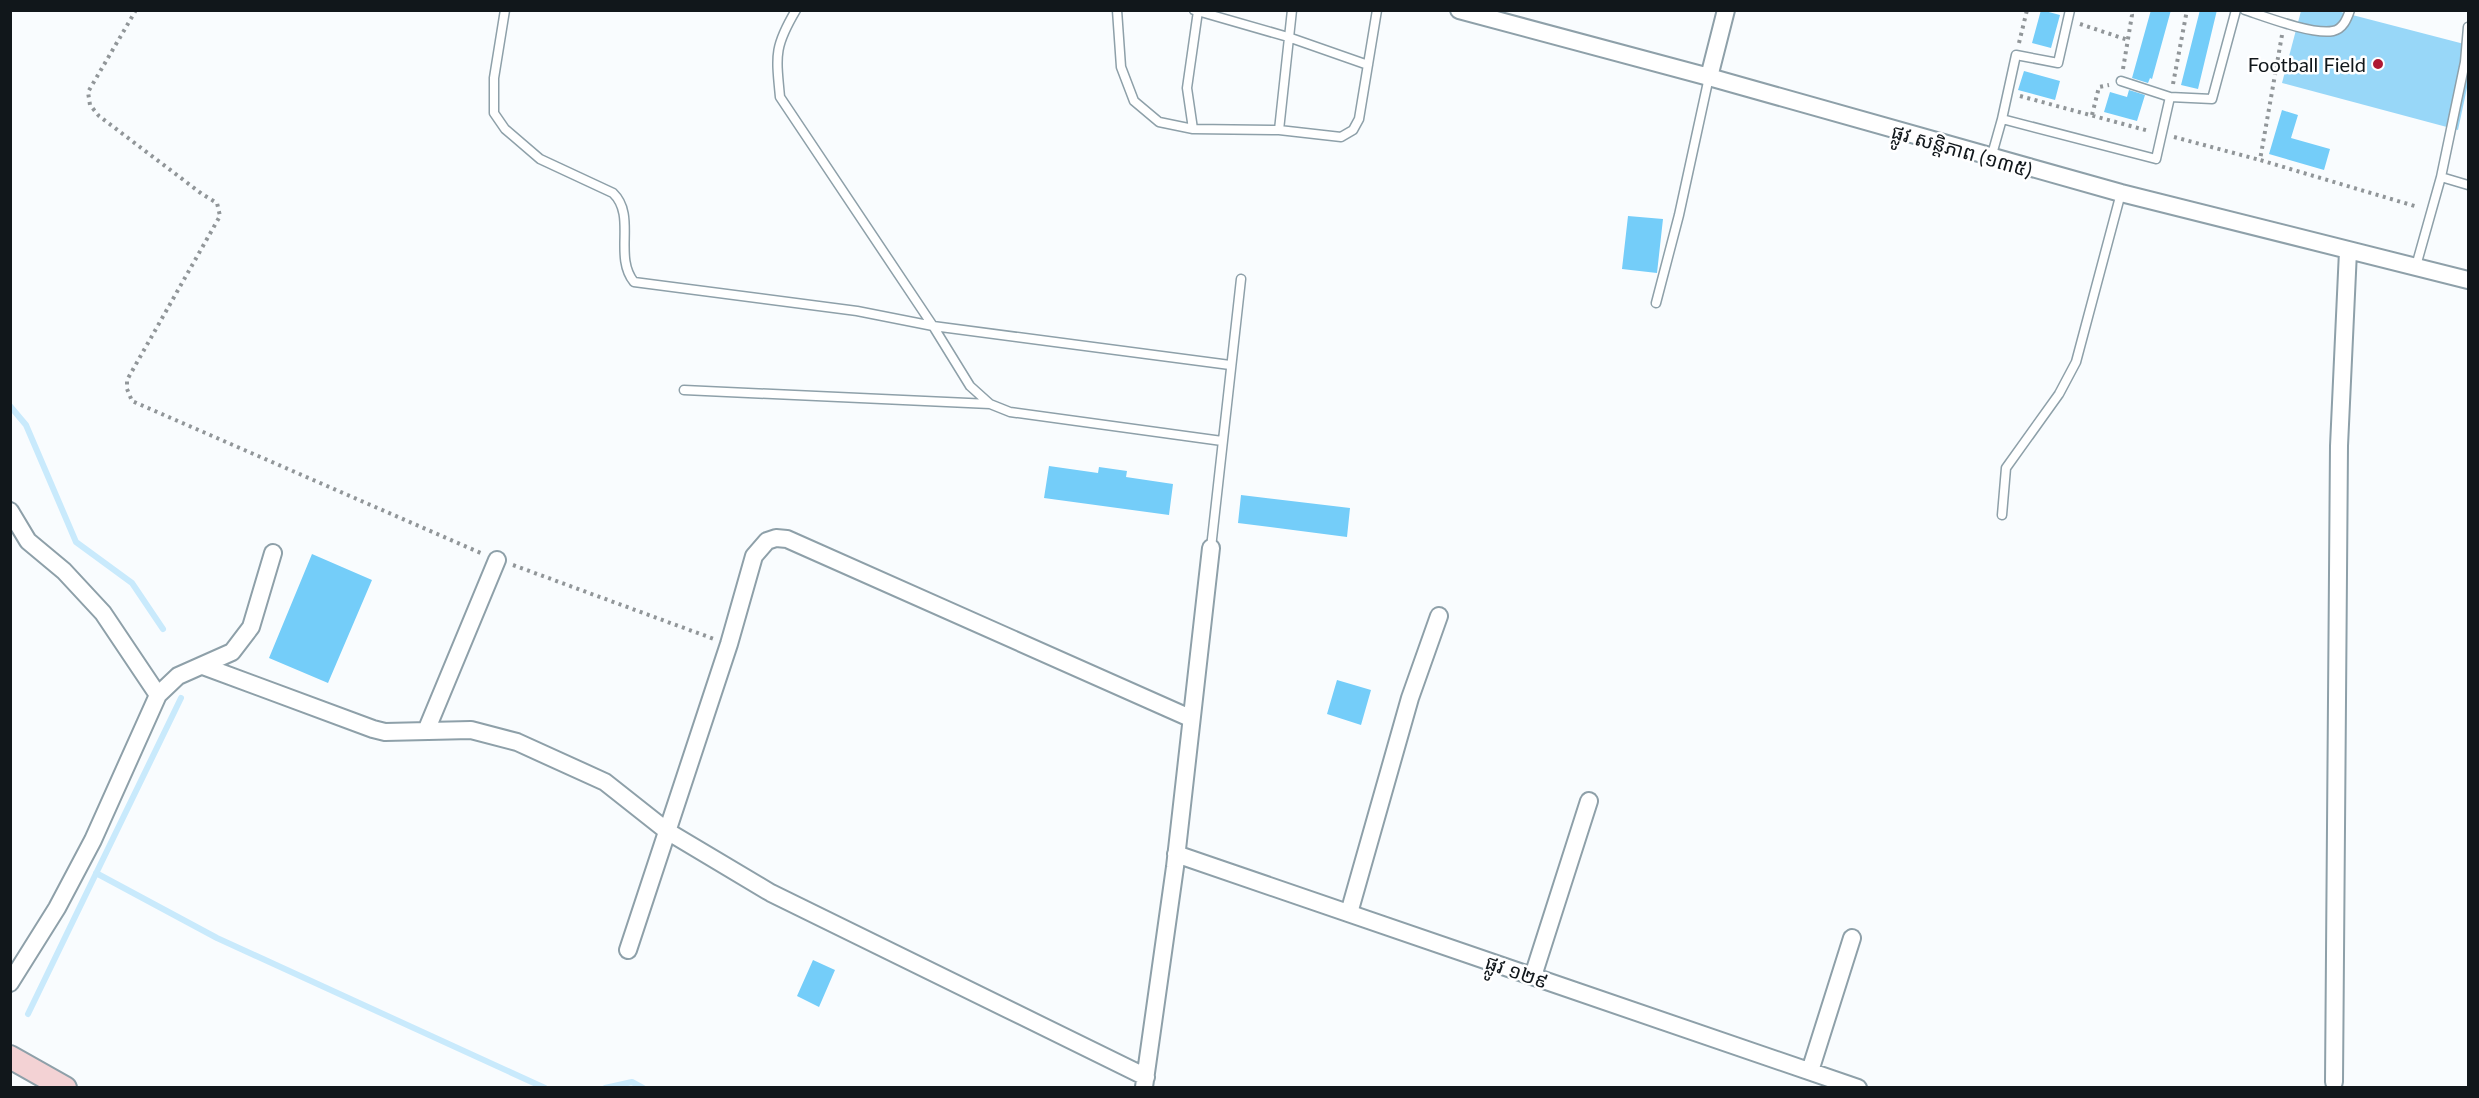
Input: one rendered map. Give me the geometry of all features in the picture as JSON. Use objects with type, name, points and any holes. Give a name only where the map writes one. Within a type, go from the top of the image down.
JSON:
[{"type":"main road","points":[[10,1057],[65,1088]]},
{"type":"street","name":"ផ្លូវ សន្តិភាព (១៣៥)","points":[[1459,10],[1709,77],[2121,194],[2469,280]]},
{"type":"street","points":[[1709,77],[1726,10]]},
{"type":"street","points":[[2334,1082],[2339,446],[2348,251]]},
{"type":"street","points":[[10,511],[28,541],[64,571],[103,613],[158,695]]},
{"type":"street","points":[[628,950],[729,644],[754,556],[767,541],[776,538],[787,539],[1190,718]]},
{"type":"street","points":[[203,666],[385,732],[471,730],[517,742],[605,783],[667,831],[771,893],[1145,1082],[1176,854],[1211,548]]},
{"type":"street","points":[[10,983],[57,908],[93,840],[158,695],[178,676],[232,652],[250,627],[273,553]]},
{"type":"street","points":[[426,731],[497,560]]},
{"type":"street","points":[[1349,913],[1410,698],[1439,616]]},
{"type":"street","points":[[1533,976],[1589,801]]},
{"type":"street","name":"ផ្លូវ ១២៩","points":[[1176,854],[1858,1088]]},
{"type":"street","points":[[1810,1071],[1852,938]]},
{"type":"lane","points":[[505,10],[494,78],[494,112],[505,129],[540,159],[613,193],[621,201],[624,209],[624,257],[627,273],[634,282],[857,311],[933,326],[1230,365]]},
{"type":"lane","points":[[796,10],[782,34],[776,58],[780,97],[933,326],[970,386],[990,404]]},
{"type":"lane","points":[[1117,10],[1121,67],[1134,101],[1159,122],[1193,129],[1279,130],[1341,137],[1353,130],[1359,119],[1377,10]]},
{"type":"lane","points":[[1279,130],[1292,10]]},
{"type":"lane","points":[[2121,81],[2170,97],[2212,99],[2236,10]]},
{"type":"lane","points":[[2245,10],[2318,32],[2335,31],[2346,22],[2350,10]]},
{"type":"lane","points":[[1193,129],[1187,88],[1196,11],[1288,37],[1368,65]]},
{"type":"lane","points":[[1991,158],[2016,55],[2058,63],[2069,15]]},
{"type":"lane","points":[[2416,266],[2441,177],[2461,81],[2469,27]]},
{"type":"lane","points":[[1656,303],[1677,225],[1709,77]]},
{"type":"lane","points":[[2002,119],[2156,159],[2170,97]]},
{"type":"lane","points":[[2441,177],[2469,185]]},
{"type":"lane","points":[[2002,515],[2006,468],[2059,394],[2076,362],[2121,194]]},
{"type":"lane","points":[[1211,548],[1241,279]]},
{"type":"lane","points":[[684,390],[990,404],[1010,412],[1222,441]]},
{"type":"path","points":[[136,10],[88,92],[90,105],[99,116],[217,203],[220,216],[127,380],[127,389],[132,401],[497,560],[729,644]]},
{"type":"path","points":[[2016,55],[2027,10]]},
{"type":"path","points":[[2092,115],[2099,87],[2121,81],[2132,15],[2130,10]]},
{"type":"path","points":[[2170,97],[2187,10]]},
{"type":"path","points":[[2069,15],[2128,40]]},
{"type":"path","points":[[2260,160],[2285,22]]},
{"type":"path","points":[[2007,92],[2260,160],[2433,211]]},
{"type":"shaded area","name":"Football Field","points":[[2301,11],[2337,11],[2468,45],[2468,83],[2458,130],[2282,83]]},
{"type":"building","points":[[2041,10],[2060,15],[2051,48],[2032,43]]},
{"type":"building","points":[[2151,10],[2171,10],[2152,79],[2150,78],[2148,83],[2132,78]]},
{"type":"building","points":[[2200,10],[2217,10],[2198,89],[2181,85]]},
{"type":"building","points":[[2024,71],[2060,81],[2055,100],[2018,90]]},
{"type":"building","points":[[2129,90],[2145,95],[2137,121],[2104,112],[2110,92],[2127,97]]},
{"type":"building","points":[[2282,110],[2298,115],[2291,138],[2330,149],[2324,170],[2269,154]]},
{"type":"building","points":[[1628,216],[1663,219],[1657,273],[1622,269]]},
{"type":"building","points":[[1049,466],[1098,473],[1099,467],[1127,471],[1126,477],[1173,484],[1169,515],[1044,498]]},
{"type":"building","points":[[1241,495],[1350,508],[1347,537],[1238,523]]},
{"type":"building","points":[[312,554],[372,580],[328,683],[269,658]]},
{"type":"building","points":[[1337,680],[1371,690],[1361,725],[1327,714]]},
{"type":"building","points":[[813,960],[835,970],[819,1007],[797,996]]},
{"type":"waterway","points":[[10,406],[26,425],[76,542],[132,583],[163,629]]},
{"type":"waterway","points":[[28,1014],[181,698]]},
{"type":"waterway","points":[[96,873],[217,938],[545,1088]]},
{"type":"waterway","points":[[605,1088],[632,1082],[643,1088]]},
{"type":"place","name":"Football Field","points":[[2378,64]]}]
